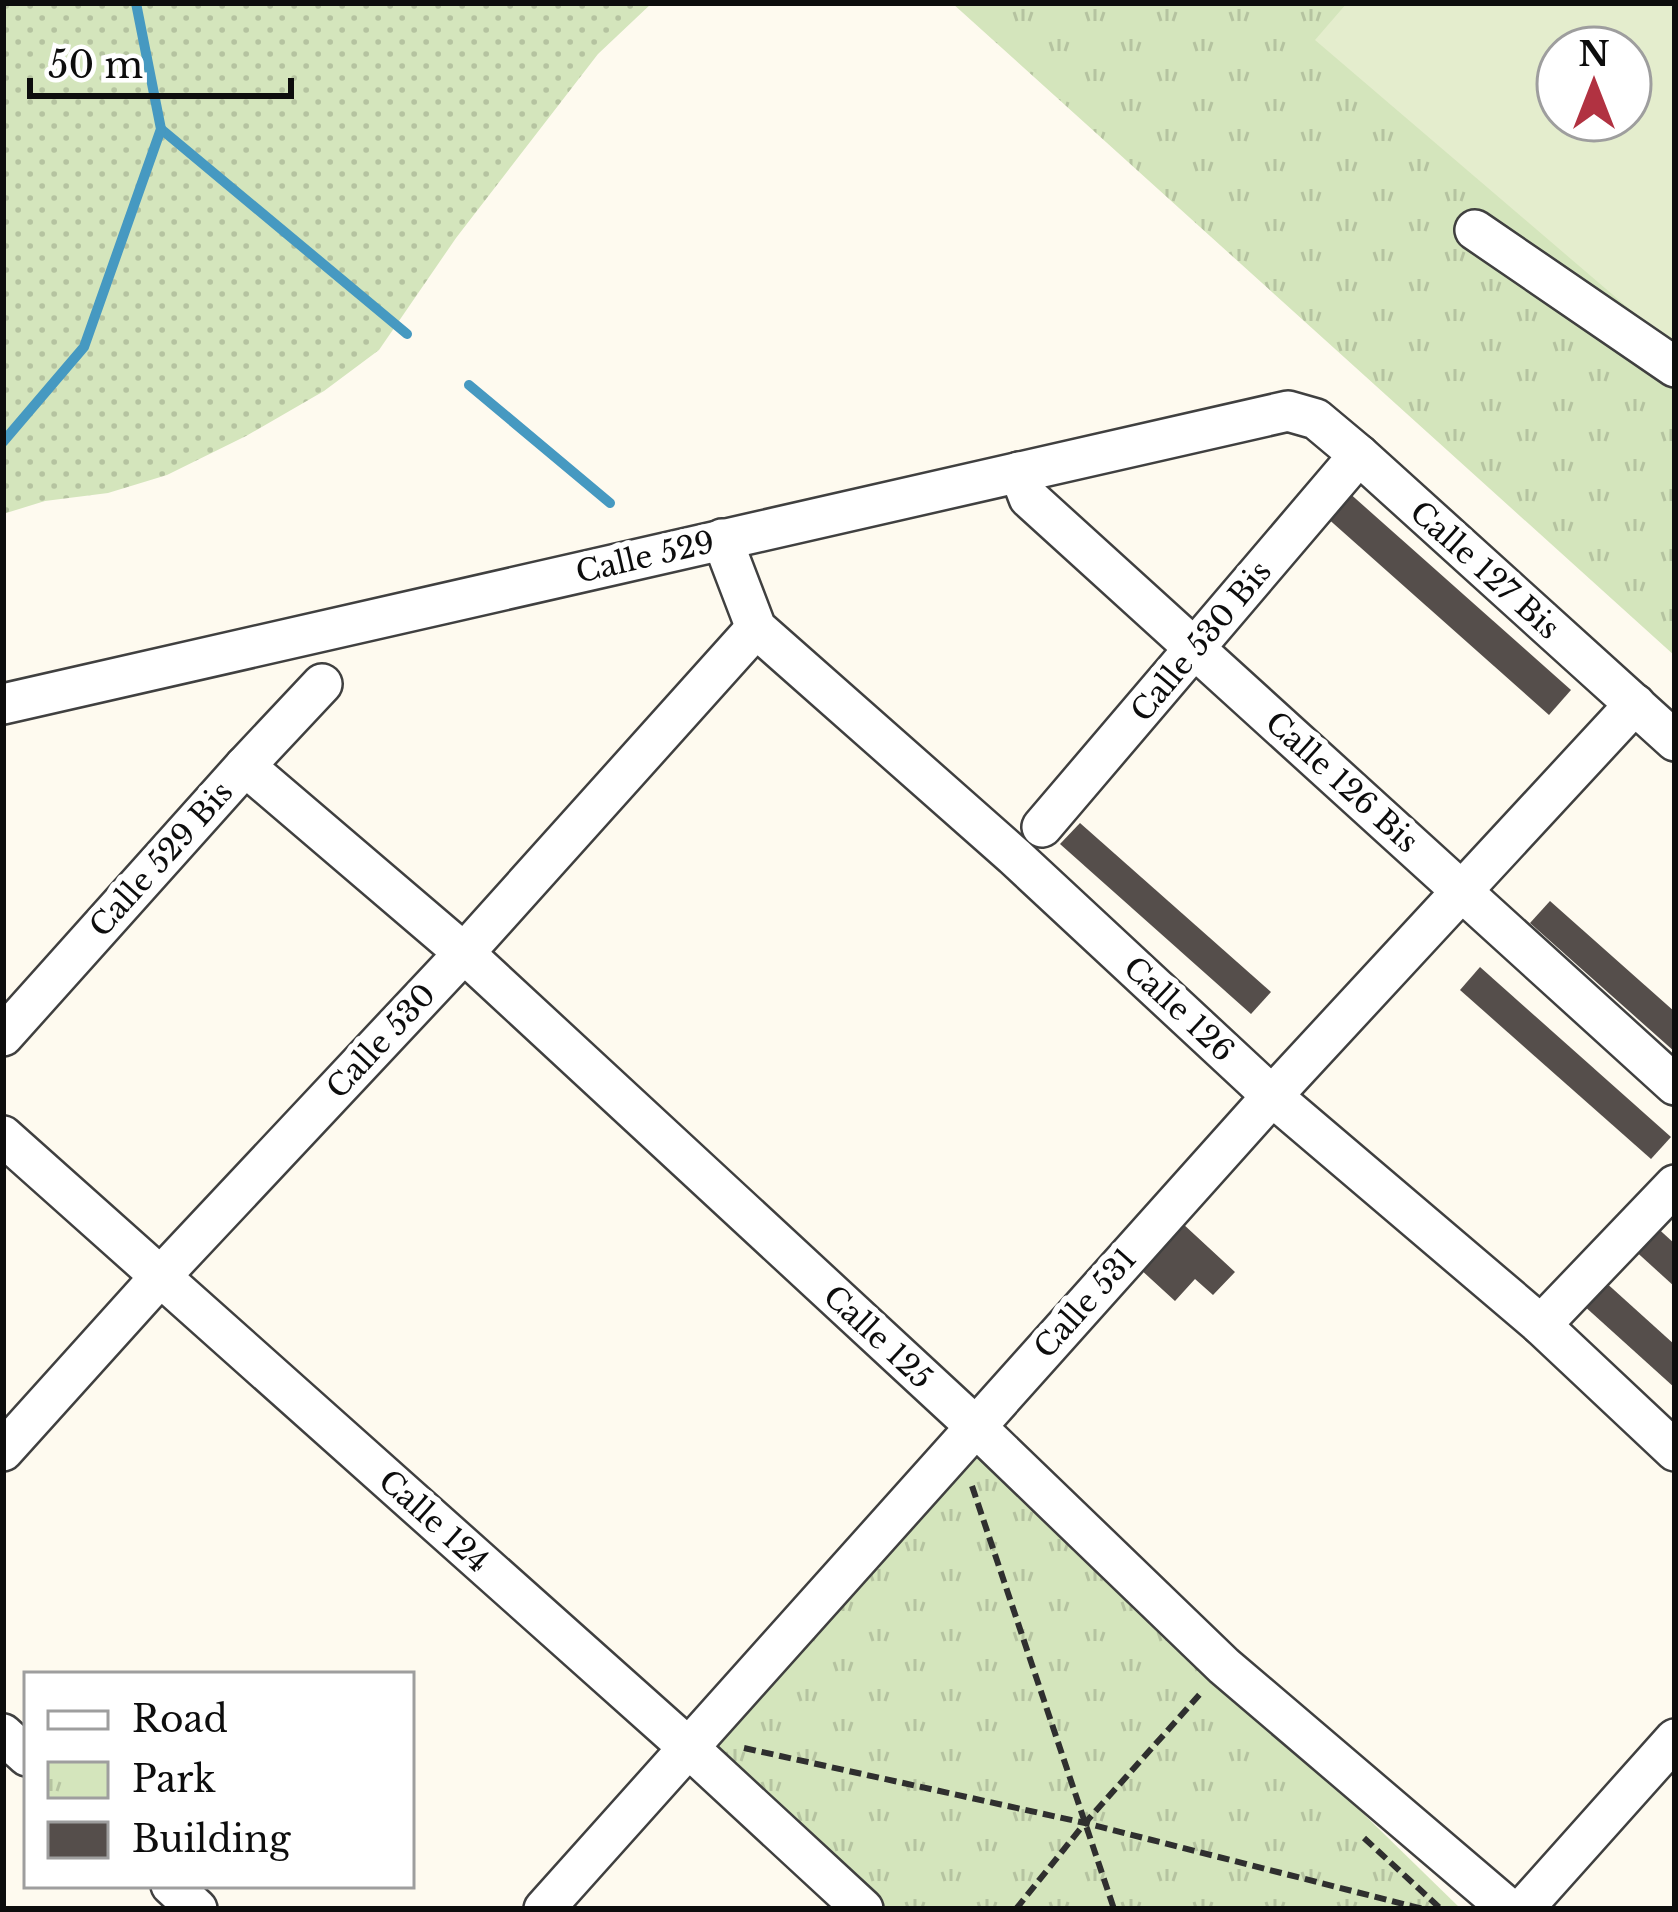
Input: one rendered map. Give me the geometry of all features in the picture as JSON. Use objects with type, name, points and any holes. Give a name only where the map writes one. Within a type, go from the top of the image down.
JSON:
[{"type":"street","points":[[1474,230],[1675,368]]},
{"type":"street","name":"Calle 127 Bis","points":[[1288,411],[1316,419],[1359,455],[1675,741]]},
{"type":"street","name":"Calle 529","points":[[3,704],[1288,411]]},
{"type":"street","name":"Calle 530 Bis","points":[[1042,826],[1359,455]]},
{"type":"street","name":"Calle 126 Bis","points":[[1019,472],[1029,498],[1675,1085]]},
{"type":"street","name":"Calle 126","points":[[722,539],[757,628],[1014,856],[1272,1096],[1541,1325],[1675,1451]]},
{"type":"street","name":"Calle 530","points":[[3,1451],[757,628]]},
{"type":"street","name":"Calle 529 Bis","points":[[3,1036],[322,684]]},
{"type":"street","name":"Calle 531","points":[[544,1909],[1272,1096],[1635,704]]},
{"type":"street","name":"Calle 125","points":[[245,766],[464,953],[975,1426],[1224,1666],[1509,1909]]},
{"type":"street","name":"Calle 124","points":[[3,1136],[863,1909]]},
{"type":"street","points":[[1541,1325],[1673,1192]]},
{"type":"street","points":[[1523,1909],[1675,1738]]},
{"type":"street","points":[[173,1888],[197,1909]]},
{"type":"path","points":[[986,1492],[969,1478],[1114,1909]]},
{"type":"path","points":[[1016,1909],[1224,1666]]},
{"type":"path","points":[[689,1749],[726,1744],[1085,1823],[1424,1909]]},
{"type":"path","points":[[1356,1831],[1441,1909]]},
{"type":"green space","points":[[3,3],[652,3],[598,54],[456,238],[379,350],[324,391],[167,475],[108,493],[45,501],[3,514]]},
{"type":"green space","points":[[952,3],[1675,3],[1675,656]]},
{"type":"green space","points":[[1347,3],[1675,3],[1675,348],[1315,40]]},
{"type":"green space","points":[[974,1434],[1461,1909],[880,1909],[703,1749]]},
{"type":"building","points":[[1347,491],[1571,690],[1549,715],[1325,516]]},
{"type":"building","points":[[1080,823],[1271,992],[1251,1014],[1060,844]]},
{"type":"building","points":[[1550,901],[1675,1012],[1675,1052],[1530,923]]},
{"type":"building","points":[[1480,967],[1671,1137],[1651,1159],[1460,990]]},
{"type":"building","points":[[1182,1223],[1235,1272],[1213,1295],[1195,1279],[1175,1301],[1139,1268]]},
{"type":"building","points":[[1652,1223],[1675,1244],[1675,1287],[1631,1247]]},
{"type":"building","points":[[1603,1280],[1675,1345],[1675,1388],[1582,1304]]},
{"type":"waterway","points":[[3,442],[84,347],[161,129],[136,3]]},
{"type":"waterway","points":[[161,129],[407,334]]},
{"type":"waterway","points":[[469,385],[610,503]]}]
